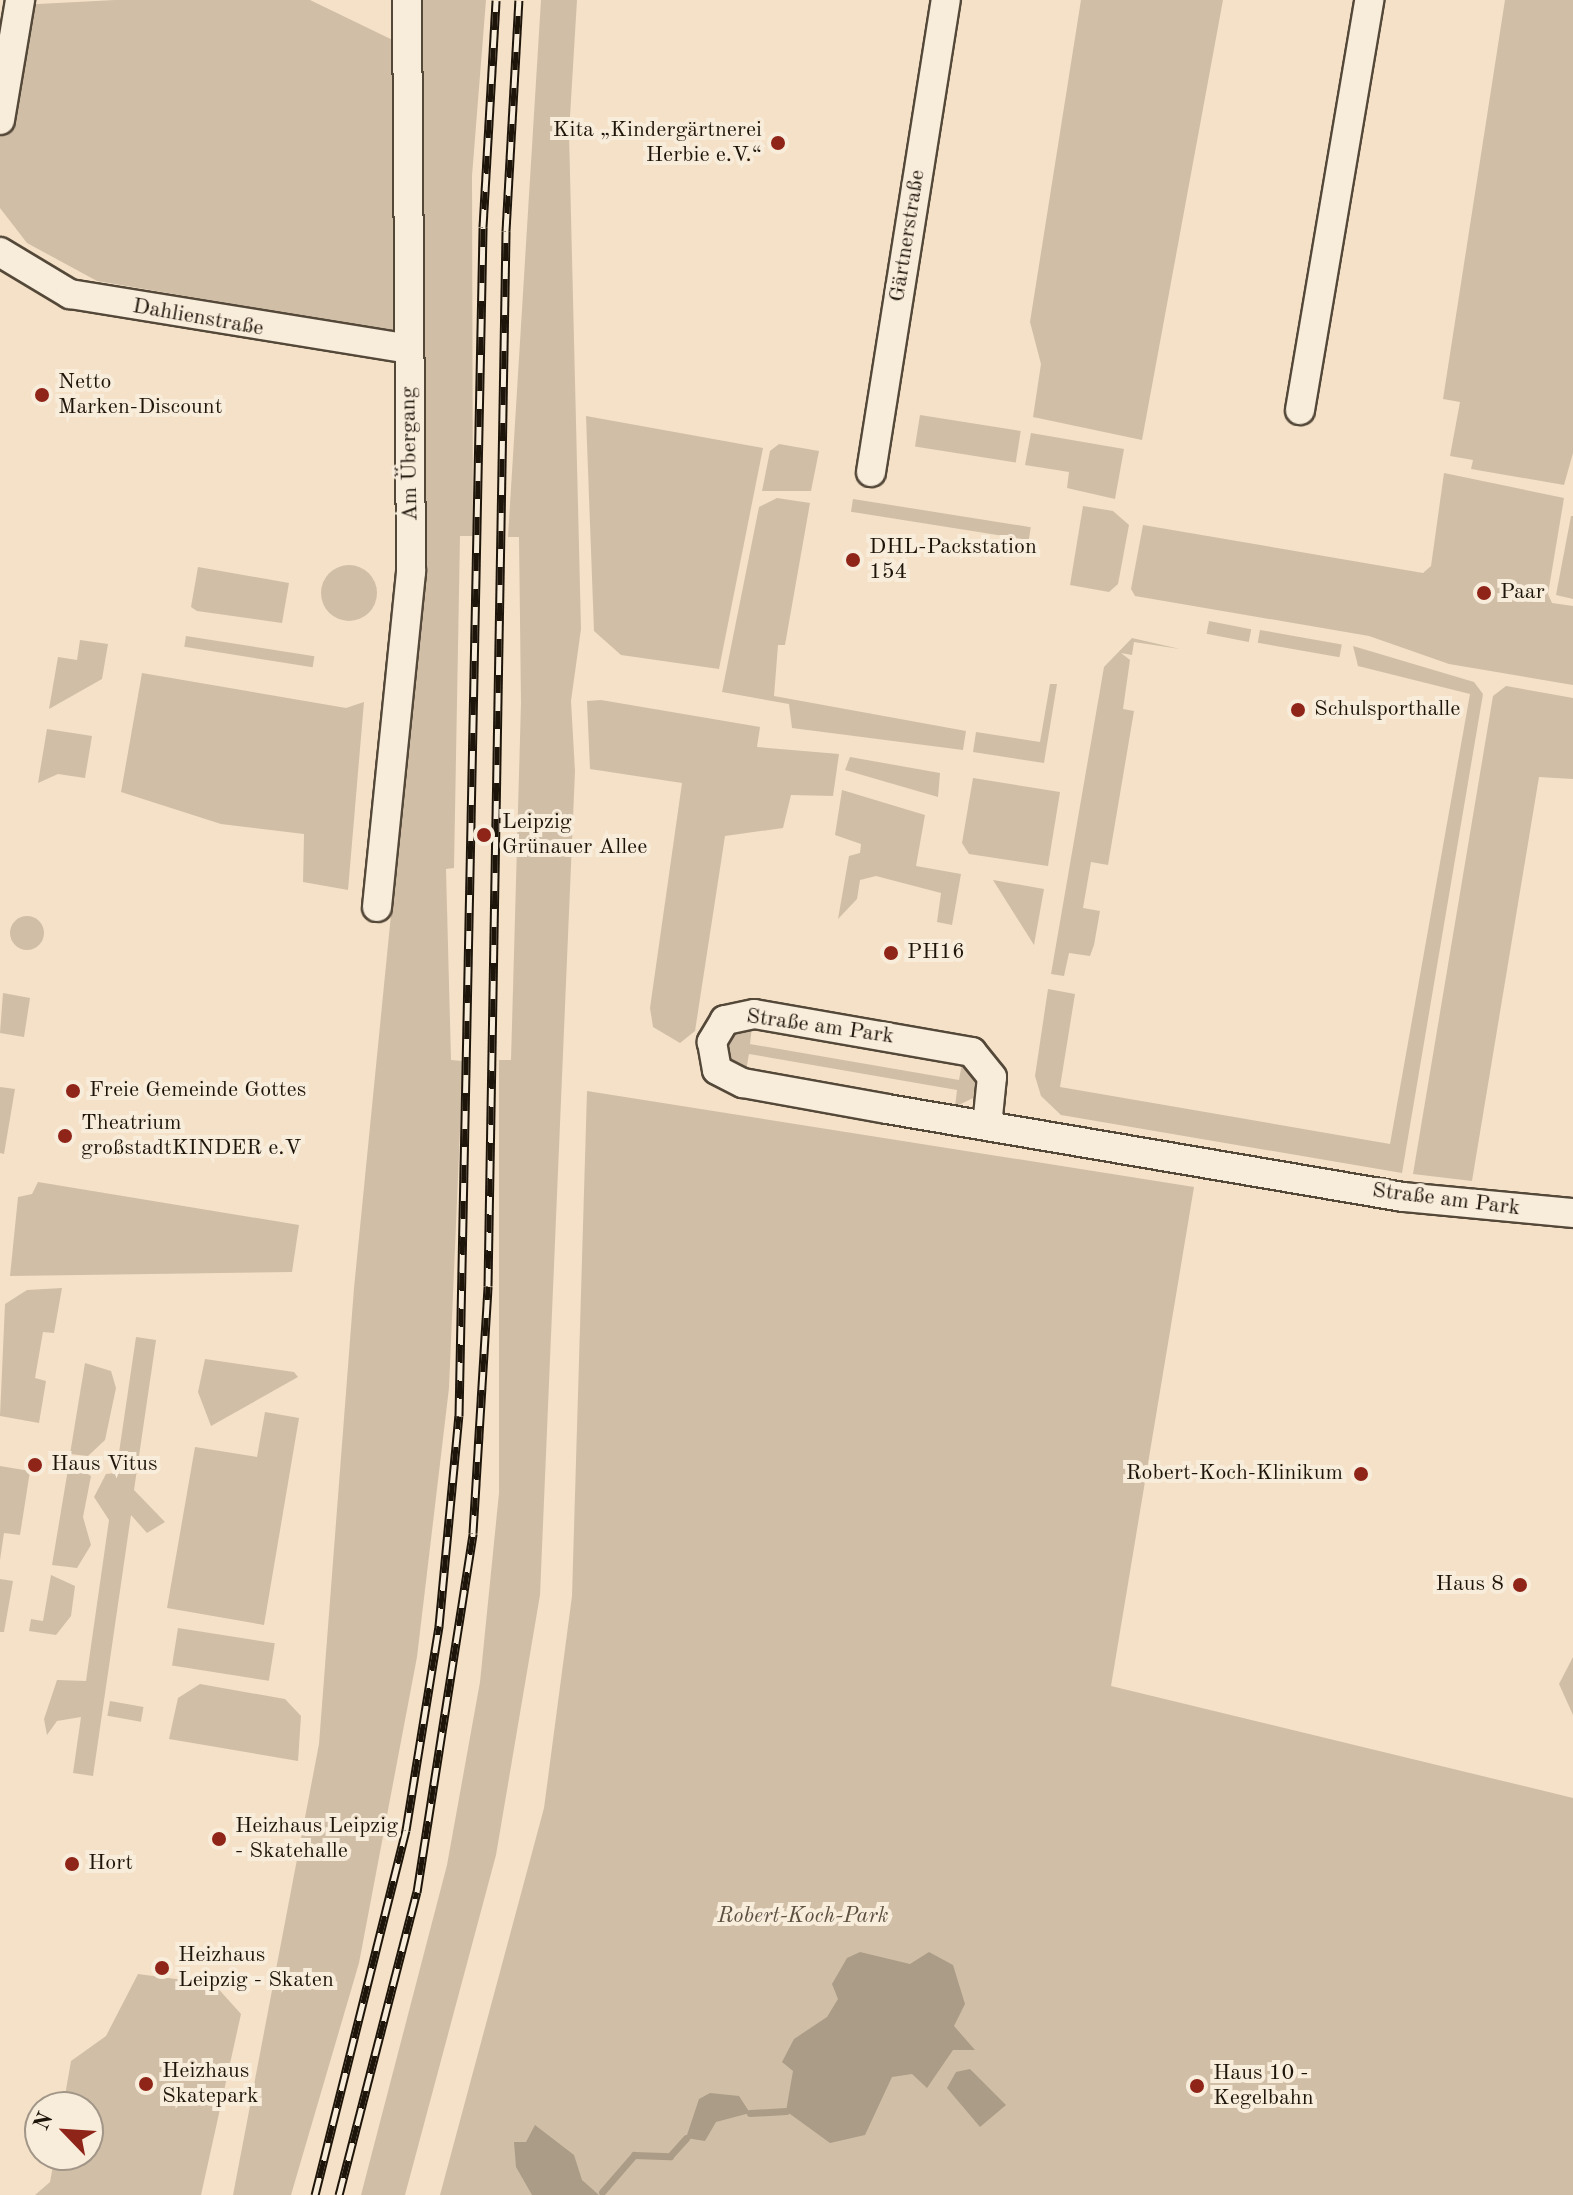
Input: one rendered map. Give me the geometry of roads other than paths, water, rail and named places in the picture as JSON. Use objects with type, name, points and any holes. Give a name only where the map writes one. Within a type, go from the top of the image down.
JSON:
[{"type":"street","points":[[0,120],[20,0]]},
{"type":"street","name":"Am Übergang","points":[[377,907],[411,572],[407,0]]},
{"type":"street","name":"Gärtnerstraße","points":[[871,472],[946,0]]},
{"type":"street","points":[[1300,410],[1369,0]]},
{"type":"street","name":"Dahlienstraße","points":[[0,252],[70,294],[408,349]]},
{"type":"street","name":"Straße am Park","points":[[987,1126],[992,1077],[972,1052],[746,1013],[725,1020],[712,1042],[717,1070],[743,1083],[987,1126],[1403,1197],[1573,1213]]},
{"type":"waterway","points":[[750,2113],[786,2111]]},
{"type":"waterway","points":[[602,2192],[634,2155],[670,2156],[686,2138]]},
{"type":"railway","points":[[315,2195],[406,1830],[439,1626],[459,1416],[483,227],[496,0]]},
{"type":"railway","points":[[339,2195],[417,1892],[473,1533],[488,1286],[506,231],[519,0]]},
{"type":"place","name":"Kita „Kindergärtnerei Herbie e.V.“","points":[[778,143]]},
{"type":"place","name":"Netto Marken-Discount","points":[[42,395]]},
{"type":"place","name":"DHL-Packstation 154","points":[[853,560]]},
{"type":"place","name":"Paar","points":[[1484,593]]},
{"type":"place","name":"Schulsporthalle","points":[[1298,710]]},
{"type":"place","name":"Leipzig Grünauer Allee","points":[[484,835]]},
{"type":"place","name":"PH16","points":[[891,953]]},
{"type":"place","name":"Freie Gemeinde Gottes","points":[[73,1091]]},
{"type":"place","name":"Theatrium großstadtKINDER e.V","points":[[65,1136]]},
{"type":"place","name":"Haus Vitus","points":[[35,1465]]},
{"type":"place","name":"Robert-Koch-Klinikum","points":[[1361,1474]]},
{"type":"place","name":"Haus 8","points":[[1520,1585]]},
{"type":"place","name":"Heizhaus Leipzig - Skatehalle","points":[[219,1839]]},
{"type":"place","name":"Hort","points":[[72,1864]]},
{"type":"place","name":"Heizhaus Leipzig - Skaten","points":[[162,1968]]},
{"type":"place","name":"Heizhaus Skatepark","points":[[146,2084]]},
{"type":"place","name":"Haus 10 - Kegelbahn","points":[[1197,2086]]},
{"type":"park label","name":"Robert-Koch-Park","points":[[803,1917]]}]
